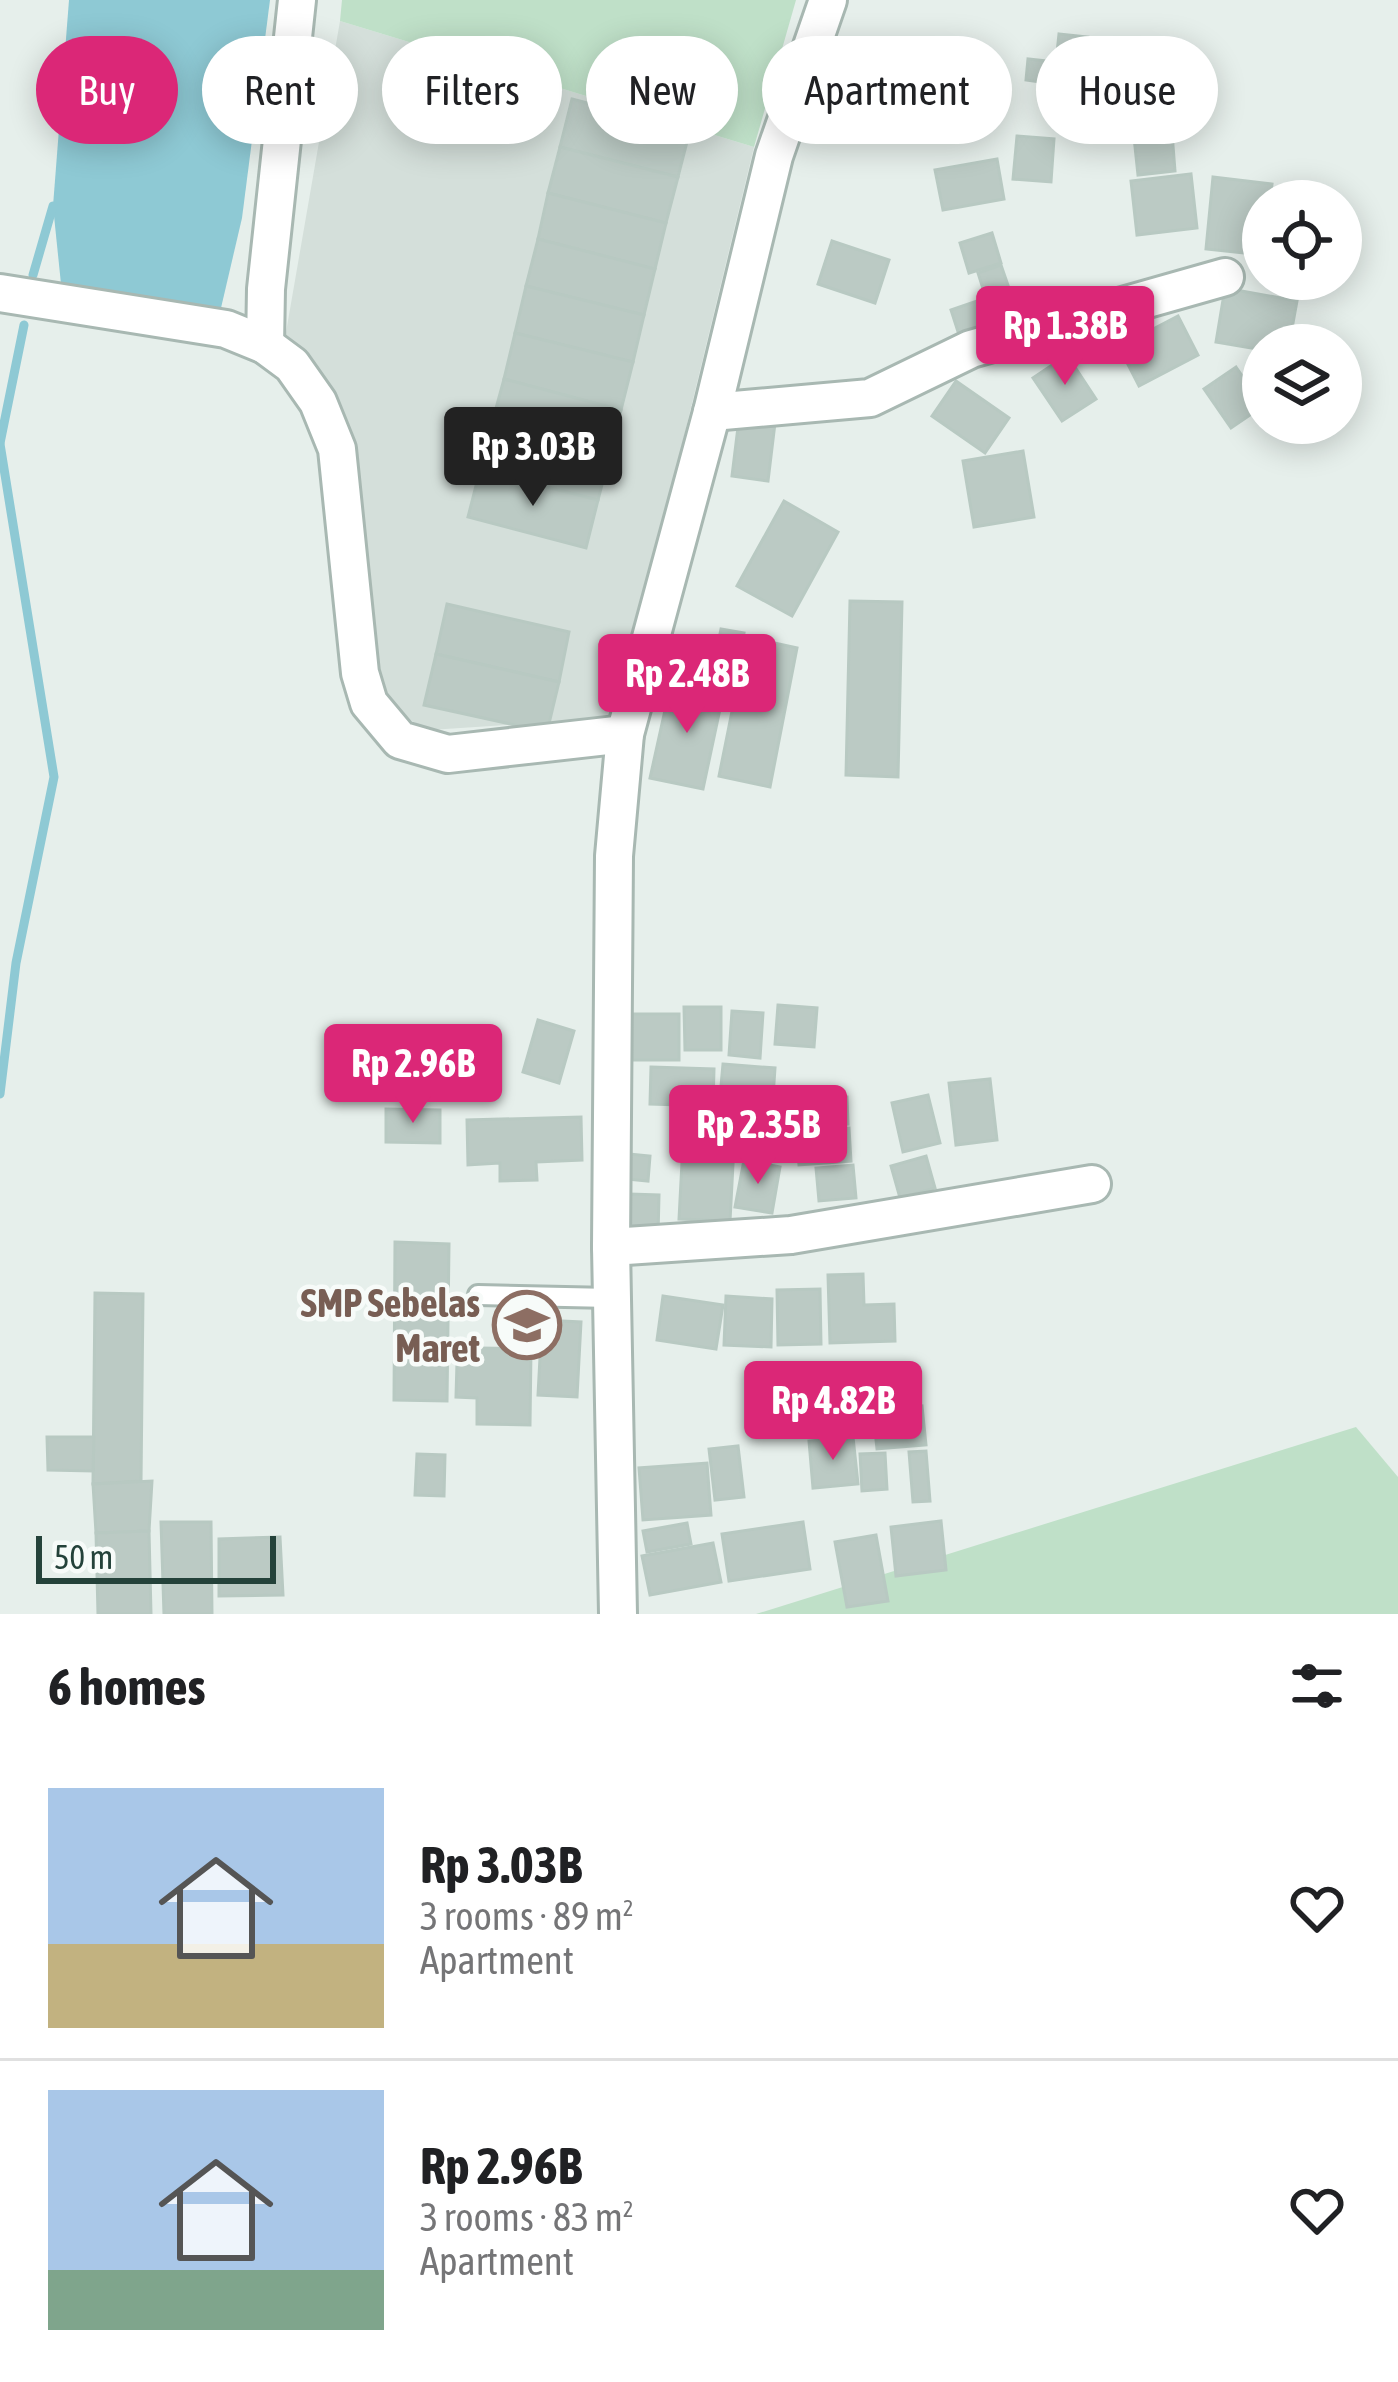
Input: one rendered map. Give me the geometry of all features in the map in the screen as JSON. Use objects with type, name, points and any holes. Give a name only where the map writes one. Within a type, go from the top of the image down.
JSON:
[{"type":"street","points":[[265,345],[266,289],[297,0]]},
{"type":"street","points":[[618,1614],[611,1298],[614,856],[625,734],[712,412],[774,156],[828,0]]},
{"type":"street","points":[[712,412],[870,398],[971,349],[1225,277]]},
{"type":"street","points":[[0,293],[226,329],[265,345],[292,365],[318,402],[337,449],[360,674],[369,703],[400,740],[448,754],[625,734]]},
{"type":"street","points":[[611,1247],[790,1234],[1092,1184]]},
{"type":"lane","points":[[478,1295],[611,1298]]},
{"type":"shaded area","points":[[340,21],[389,36],[382,36],[382,144],[562,144],[562,89],[586,96],[586,144],[738,142],[754,147],[616,718],[430,730],[400,715],[381,687],[366,595],[285,338],[319,144],[358,144],[358,36],[337,36]]},
{"type":"green space","points":[[342,0],[796,0],[786,36],[762,36],[762,119],[754,147],[738,142],[738,36],[586,36],[586,96],[562,89],[562,36],[389,36],[340,21]]},
{"type":"green space","points":[[1356,1427],[1398,1477],[1398,1614],[756,1614]]},
{"type":"water","points":[[69,0],[270,0],[265,36],[202,36],[202,144],[252,144],[242,218],[221,308],[61,284],[53,206],[58,144],[178,144],[178,36],[66,36]]},
{"type":"building","points":[[1028,59],[1036,60],[1036,81],[1026,80]]},
{"type":"building","points":[[572,99],[586,103],[586,144],[686,144],[678,177],[560,147]]},
{"type":"building","points":[[1017,136],[1036,138],[1036,144],[1054,144],[1051,182],[1013,179]]},
{"type":"building","points":[[1135,144],[1173,144],[1175,171],[1138,175]]},
{"type":"building","points":[[560,147],[678,177],[666,223],[548,193]]},
{"type":"building","points":[[997,159],[1004,199],[943,210],[935,170]]},
{"type":"building","points":[[1191,174],[1197,228],[1137,235],[1131,181]]},
{"type":"building","points":[[1213,177],[1242,180],[1242,253],[1206,249]]},
{"type":"building","points":[[548,193],[666,223],[655,269],[538,239]]},
{"type":"building","points":[[992,233],[1001,263],[969,273],[960,243]]},
{"type":"building","points":[[538,239],[655,269],[644,315],[526,286]]},
{"type":"building","points":[[832,241],[889,260],[875,303],[818,284]]},
{"type":"building","points":[[1001,265],[1021,323],[962,344],[951,310],[986,298],[978,273]]},
{"type":"building","points":[[526,286],[644,315],[633,362],[515,333]]},
{"type":"building","points":[[1225,288],[1242,291],[1242,300],[1297,301],[1293,324],[1242,324],[1242,346],[1216,342]]},
{"type":"building","points":[[1178,316],[1198,355],[1139,386],[1119,347]]},
{"type":"building","points":[[515,333],[633,362],[621,410],[504,379]]},
{"type":"building","points":[[1067,355],[1096,399],[1062,421],[1033,378]]},
{"type":"building","points":[[1236,367],[1242,376],[1242,420],[1231,428],[1204,389]]},
{"type":"building","points":[[504,379],[621,410],[610,454],[492,423]]},
{"type":"building","points":[[956,381],[1009,418],[985,453],[932,416]]},
{"type":"building","points":[[739,419],[775,423],[768,481],[732,476]]},
{"type":"building","points":[[492,423],[610,454],[598,500],[480,470]]},
{"type":"building","points":[[1023,451],[1034,517],[974,527],[963,461]]},
{"type":"building","points":[[480,470],[598,500],[586,548],[468,517]]},
{"type":"building","points":[[784,501],[838,532],[792,616],[737,586]]},
{"type":"building","points":[[850,601],[902,602],[898,777],[846,775]]},
{"type":"building","points":[[447,604],[569,632],[559,682],[436,654]]},
{"type":"building","points":[[721,629],[744,633],[731,692],[709,687]]},
{"type":"building","points":[[747,637],[797,648],[770,787],[719,776]]},
{"type":"building","points":[[436,654],[559,682],[547,732],[424,705]]},
{"type":"building","points":[[671,683],[723,695],[703,789],[650,778]]},
{"type":"building","points":[[778,1005],[817,1008],[814,1047],[775,1044]]},
{"type":"building","points":[[684,1007],[721,1007],[721,1050],[685,1050]]},
{"type":"building","points":[[732,1011],[763,1013],[760,1058],[729,1055]]},
{"type":"building","points":[[631,1014],[679,1014],[679,1060],[632,1060]]},
{"type":"building","points":[[538,1020],[574,1031],[559,1083],[523,1072]]},
{"type":"building","points":[[723,1064],[775,1068],[772,1112],[719,1108]]},
{"type":"building","points":[[651,1067],[714,1069],[713,1106],[650,1104]]},
{"type":"building","points":[[990,1079],[997,1140],[956,1145],[949,1083]]},
{"type":"building","points":[[928,1095],[940,1143],[903,1152],[892,1103]]},
{"type":"building","points":[[847,1097],[848,1124],[801,1126],[799,1100]]},
{"type":"building","points":[[386,1109],[440,1110],[440,1143],[386,1142]]},
{"type":"building","points":[[581,1117],[582,1160],[536,1162],[537,1180],[500,1181],[500,1163],[468,1165],[467,1120]]},
{"type":"building","points":[[849,1128],[851,1161],[799,1165],[796,1132]]},
{"type":"building","points":[[683,1143],[734,1145],[730,1221],[679,1219]]},
{"type":"building","points":[[629,1154],[650,1156],[648,1181],[626,1179]]},
{"type":"building","points":[[926,1156],[935,1188],[900,1198],[891,1166]]},
{"type":"building","points":[[744,1160],[780,1167],[772,1213],[735,1207]]},
{"type":"building","points":[[853,1165],[856,1198],[819,1201],[816,1168]]},
{"type":"building","points":[[629,1194],[659,1195],[658,1236],[628,1235]]},
{"type":"building","points":[[395,1242],[449,1244],[447,1401],[394,1400]]},
{"type":"building","points":[[863,1274],[864,1305],[894,1304],[895,1341],[830,1343],[828,1275]]},
{"type":"building","points":[[820,1289],[821,1344],[778,1345],[777,1290]]},
{"type":"building","points":[[95,1293],[143,1294],[141,1481],[93,1484]]},
{"type":"building","points":[[663,1296],[723,1305],[716,1349],[657,1340]]},
{"type":"building","points":[[726,1296],[772,1299],[771,1347],[724,1345]]},
{"type":"building","points":[[542,1320],[581,1322],[577,1397],[538,1395]]},
{"type":"building","points":[[479,1348],[531,1349],[530,1425],[477,1424],[477,1398],[456,1397],[457,1362],[479,1363]]},
{"type":"building","points":[[922,1406],[926,1445],[877,1449],[873,1412]]},
{"type":"building","points":[[47,1437],[94,1437],[93,1471],[48,1470]]},
{"type":"building","points":[[853,1437],[858,1484],[813,1488],[809,1441]]},
{"type":"building","points":[[738,1446],[744,1497],[715,1500],[709,1449]]},
{"type":"building","points":[[926,1451],[930,1501],[913,1502],[909,1452]]},
{"type":"building","points":[[885,1453],[887,1489],[862,1491],[860,1454]]},
{"type":"building","points":[[417,1454],[445,1455],[444,1496],[415,1495]]},
{"type":"building","points":[[707,1463],[711,1515],[643,1520],[639,1468]]},
{"type":"building","points":[[152,1481],[149,1531],[96,1533],[93,1484]]},
{"type":"building","points":[[941,1521],[946,1570],[896,1576],[891,1527]]},
{"type":"building","points":[[161,1522],[211,1522],[212,1614],[164,1614]]},
{"type":"building","points":[[803,1522],[810,1569],[729,1581],[722,1534]]},
{"type":"building","points":[[687,1523],[691,1544],[647,1552],[643,1531]]},
{"type":"building","points":[[149,1531],[151,1614],[98,1614],[96,1533]]},
{"type":"building","points":[[876,1535],[888,1601],[847,1607],[835,1542]]},
{"type":"building","points":[[280,1537],[283,1595],[219,1596],[219,1539]]},
{"type":"building","points":[[713,1543],[721,1582],[650,1595],[642,1556]]},
{"type":"waterway","points":[[33,275],[53,206]]},
{"type":"waterway","points":[[0,443],[24,325]]},
{"type":"waterway","points":[[0,444],[54,777],[16,963],[0,1094]]},
{"type":"place","name":"SMP Sebelas Maret","points":[[527,1325]]}]
